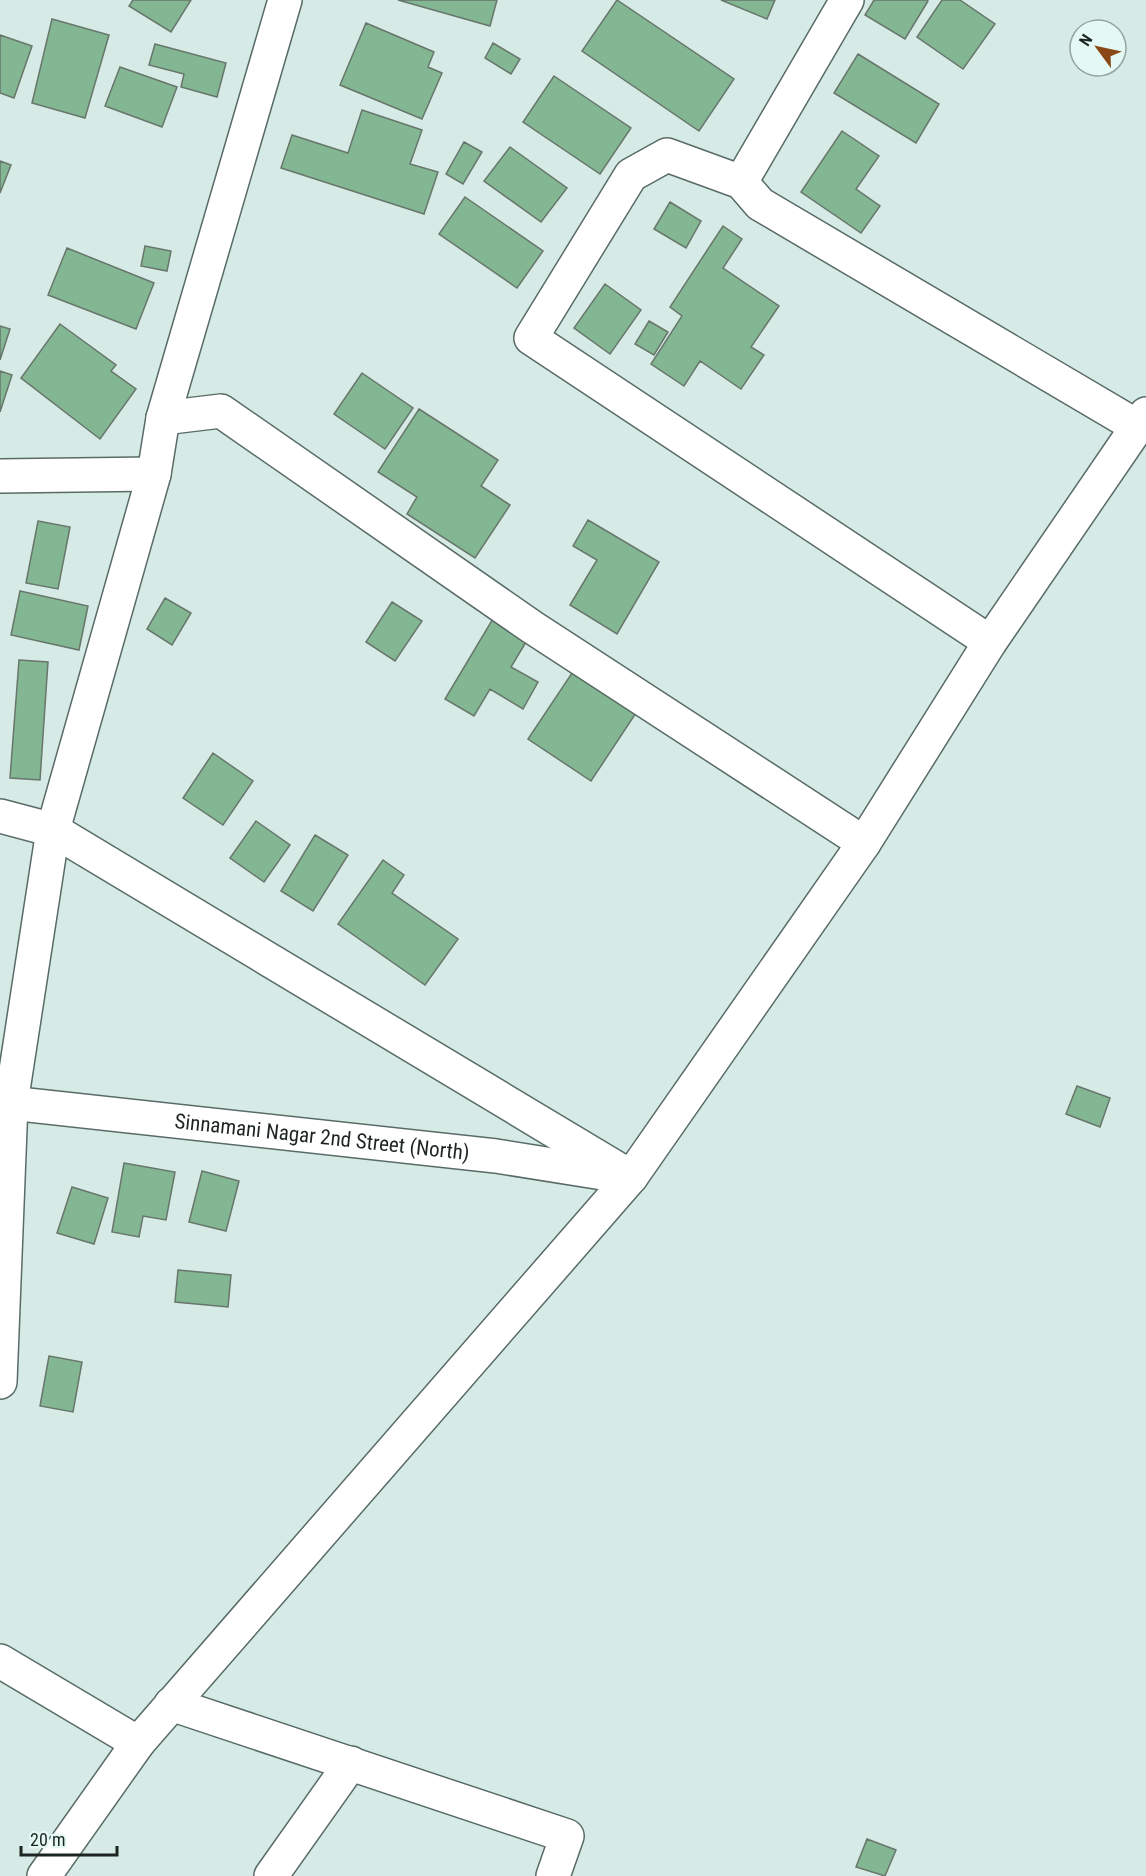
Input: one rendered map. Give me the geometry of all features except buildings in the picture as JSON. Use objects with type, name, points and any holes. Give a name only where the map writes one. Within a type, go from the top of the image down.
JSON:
[{"type":"street","points":[[0,1382],[6,1102],[53,830],[154,474],[163,418],[285,0]]},
{"type":"street","points":[[741,182],[847,0]]},
{"type":"street","points":[[44,1876],[138,1743],[631,1178],[864,843],[990,642],[1142,420],[760,204],[741,182],[667,155],[631,175],[531,338],[990,642]]},
{"type":"street","points":[[163,418],[221,411],[532,627],[864,843]]},
{"type":"street","points":[[0,476],[154,474]]},
{"type":"street","points":[[0,816],[53,830],[631,1178]]},
{"type":"street","name":"Sinnamani Nagar 2nd Street (North)","points":[[6,1102],[496,1156],[631,1178]]},
{"type":"street","points":[[0,1661],[138,1743]]},
{"type":"street","points":[[171,1704],[567,1836],[553,1876]]},
{"type":"street","points":[[272,1876],[351,1763]]}]
